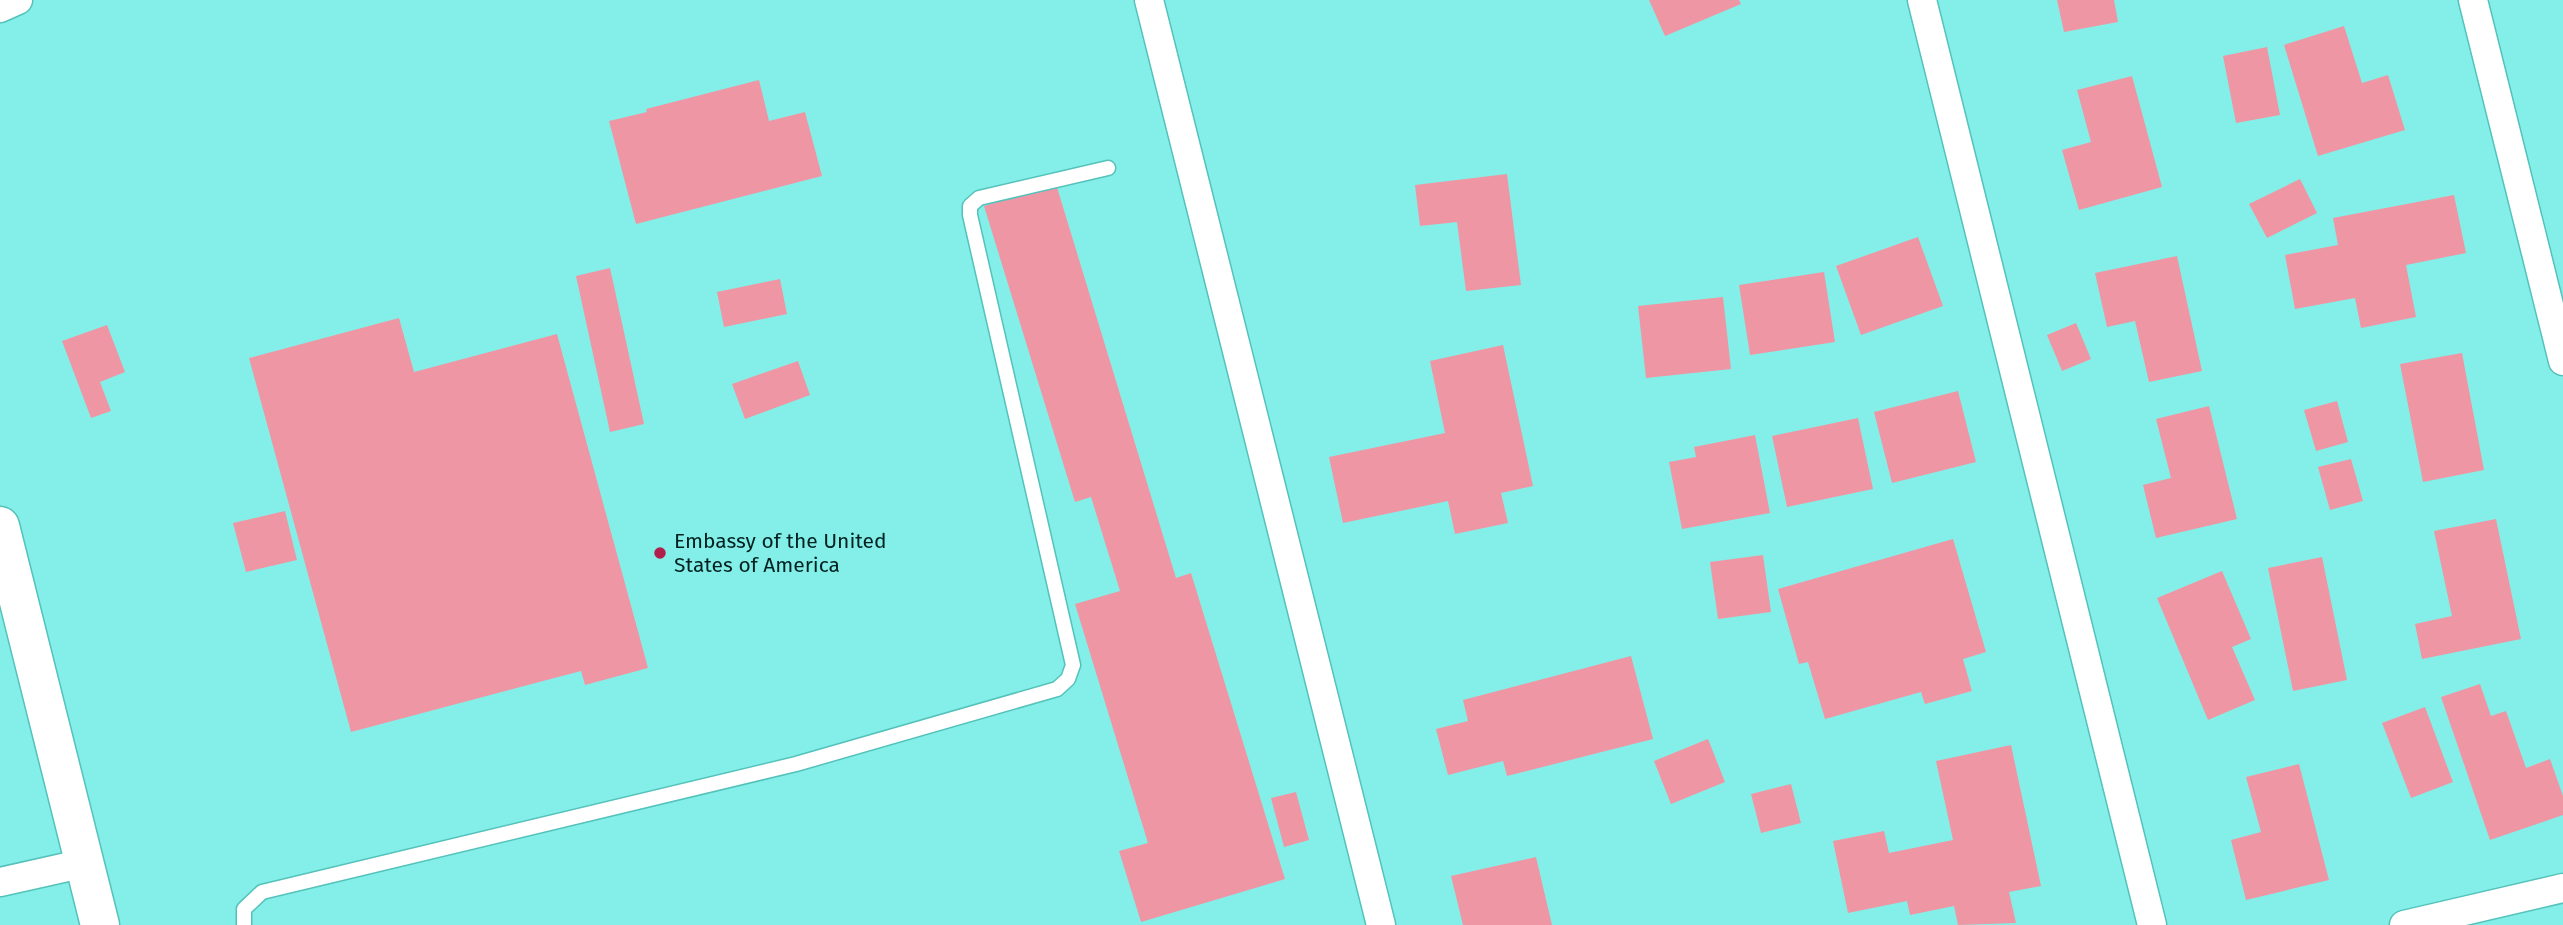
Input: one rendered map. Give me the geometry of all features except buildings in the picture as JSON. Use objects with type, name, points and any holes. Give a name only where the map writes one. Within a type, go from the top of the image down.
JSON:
[{"type":"street","points":[[0,8],[18,0]]},
{"type":"street","points":[[1149,0],[1381,925]]},
{"type":"street","points":[[1922,0],[2152,925]]},
{"type":"street","points":[[2473,0],[2563,361]]},
{"type":"street","points":[[0,526],[100,925]]},
{"type":"street","points":[[0,882],[85,863]]},
{"type":"street","points":[[2404,925],[2563,888]]},
{"type":"lane","points":[[244,925],[244,909],[262,892],[796,764],[1057,689],[1068,679],[1073,666],[970,206],[979,198],[1108,168]]},
{"type":"place","name":"Embassy of the United States of America","points":[[660,553]]}]
